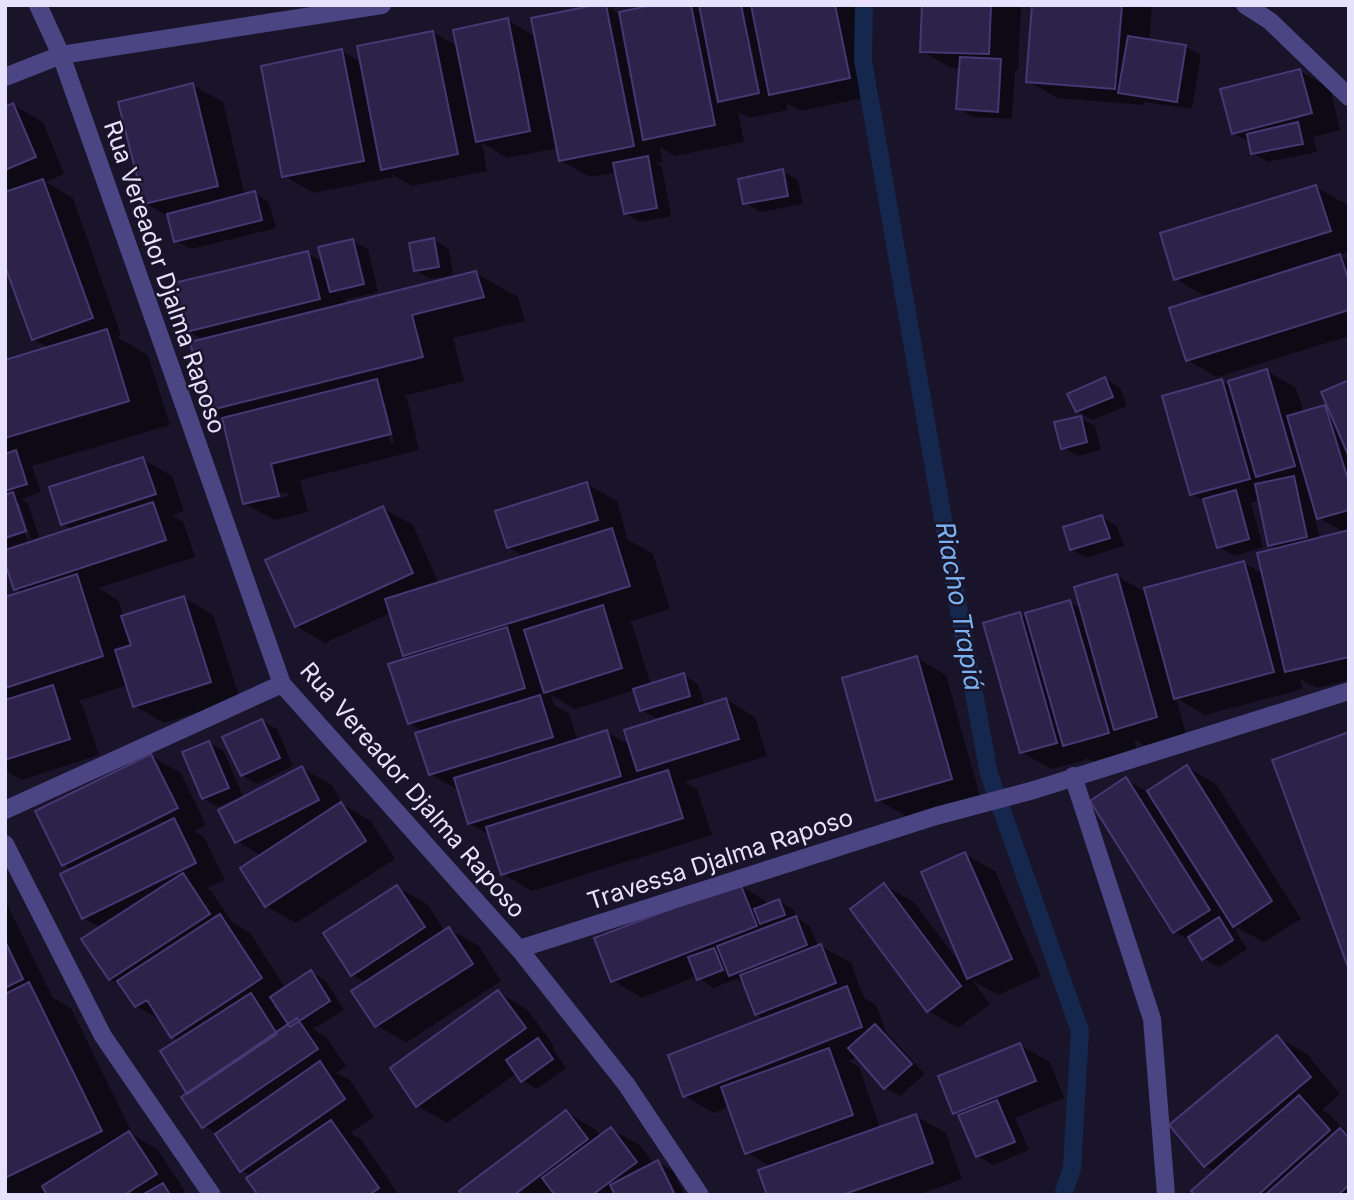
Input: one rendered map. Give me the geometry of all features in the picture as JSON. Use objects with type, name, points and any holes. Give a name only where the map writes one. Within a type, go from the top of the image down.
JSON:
[{"type":"street","name":"Rua Vereador Djalma Raposo","points":[[38,5],[61,55],[282,684],[519,949],[626,1084],[700,1195]]},
{"type":"street","points":[[5,77],[61,55],[382,5]]},
{"type":"street","points":[[1245,5],[1270,21],[1349,97]]},
{"type":"street","points":[[5,810],[282,684]]},
{"type":"street","name":"Travessa Djalma Raposo","points":[[519,949],[936,816],[1034,790],[1349,691]]},
{"type":"street","points":[[1073,776],[1152,1019],[1167,1195]]},
{"type":"street","points":[[5,844],[103,1036],[212,1195]]},
{"type":"building","points":[[606,5],[634,146],[559,161],[531,18]]},
{"type":"building","points":[[653,5],[691,5],[715,125],[643,140],[619,12]]},
{"type":"building","points":[[699,5],[741,5],[759,93],[718,102]]},
{"type":"building","points":[[751,5],[835,5],[850,78],[769,95]]},
{"type":"building","points":[[922,5],[991,5],[989,54],[920,52]]},
{"type":"building","points":[[1032,5],[1122,5],[1115,89],[1026,82]]},
{"type":"building","points":[[508,18],[530,131],[476,142],[453,30]]},
{"type":"building","points":[[433,31],[458,154],[381,170],[357,46]]},
{"type":"building","points":[[1128,36],[1186,45],[1177,102],[1118,93]]},
{"type":"building","points":[[342,49],[364,161],[282,177],[261,66]]},
{"type":"building","points":[[960,57],[1001,59],[998,112],[956,109]]},
{"type":"building","points":[[1300,69],[1312,113],[1232,134],[1220,89]]},
{"type":"building","points":[[193,83],[218,186],[144,204],[118,102]]},
{"type":"building","points":[[13,103],[36,157],[5,170],[5,107]]},
{"type":"building","points":[[1298,122],[1303,144],[1251,154],[1247,134]]},
{"type":"building","points":[[648,156],[657,208],[624,214],[613,163]]},
{"type":"building","points":[[783,169],[788,196],[743,204],[738,179]]},
{"type":"building","points":[[43,179],[93,318],[32,340],[5,266],[5,192]]},
{"type":"building","points":[[1316,185],[1331,231],[1174,280],[1160,233]]},
{"type":"building","points":[[255,191],[262,220],[174,242],[167,214]]},
{"type":"building","points":[[434,238],[439,267],[414,271],[409,243]]},
{"type":"building","points":[[353,239],[364,284],[330,292],[318,247]]},
{"type":"building","points":[[308,251],[320,299],[186,332],[174,283]]},
{"type":"building","points":[[1340,254],[1349,281],[1349,310],[1186,361],[1169,308]]},
{"type":"building","points":[[476,271],[484,297],[412,315],[423,357],[207,411],[190,342]]},
{"type":"building","points":[[107,329],[129,401],[5,438],[5,360]]},
{"type":"building","points":[[1267,369],[1295,466],[1256,477],[1228,381]]},
{"type":"building","points":[[1105,377],[1113,397],[1076,412],[1067,394]]},
{"type":"building","points":[[377,379],[391,434],[271,464],[279,496],[243,504],[222,418]]},
{"type":"building","points":[[1222,379],[1250,479],[1190,495],[1162,396]]},
{"type":"building","points":[[1349,380],[1349,457],[1321,392]]},
{"type":"building","points":[[1325,405],[1349,483],[1349,510],[1317,519],[1287,416]]},
{"type":"building","points":[[1081,416],[1087,442],[1061,449],[1054,422]]},
{"type":"building","points":[[16,450],[27,484],[5,491],[5,454]]},
{"type":"building","points":[[143,457],[156,494],[61,525],[49,487]]},
{"type":"building","points":[[1294,476],[1307,537],[1268,546],[1255,484]]},
{"type":"building","points":[[587,482],[598,520],[507,548],[495,511]]},
{"type":"building","points":[[1236,490],[1249,539],[1217,548],[1203,499]]},
{"type":"building","points":[[13,492],[26,531],[5,538],[5,495]]},
{"type":"building","points":[[153,502],[166,540],[14,590],[5,563],[5,550]]},
{"type":"building","points":[[383,506],[413,573],[295,627],[265,560]]},
{"type":"building","points":[[1102,515],[1110,538],[1070,550],[1063,527]]},
{"type":"building","points":[[612,528],[630,586],[403,656],[385,599]]},
{"type":"building","points":[[1349,530],[1349,657],[1285,672],[1257,553]]},
{"type":"building","points":[[1244,561],[1274,672],[1174,699],[1144,588]]},
{"type":"building","points":[[77,574],[103,656],[5,688],[5,597]]},
{"type":"building","points":[[1117,574],[1157,717],[1114,730],[1074,587]]},
{"type":"building","points":[[184,596],[211,682],[133,707],[115,650],[131,645],[121,616]]},
{"type":"building","points":[[1070,600],[1109,733],[1063,746],[1025,613]]},
{"type":"building","points":[[603,605],[622,668],[544,693],[524,630]]},
{"type":"building","points":[[1020,612],[1057,743],[1020,753],[983,623]]},
{"type":"building","points":[[507,627],[525,688],[408,724],[388,664]]},
{"type":"building","points":[[917,656],[952,779],[876,801],[842,678]]},
{"type":"building","points":[[684,673],[690,696],[640,711],[633,689]]},
{"type":"building","points":[[53,685],[70,739],[5,760],[5,700]]},
{"type":"building","points":[[540,695],[553,737],[429,775],[415,733]]},
{"type":"building","points":[[726,698],[739,739],[637,771],[624,730]]},
{"type":"building","points":[[262,719],[280,758],[241,776],[222,737]]},
{"type":"building","points":[[607,730],[621,776],[468,824],[454,778]]},
{"type":"building","points":[[1349,732],[1349,970],[1272,760]]},
{"type":"building","points":[[209,741],[229,788],[202,799],[182,752]]},
{"type":"building","points":[[151,754],[178,808],[62,866],[35,811]]},
{"type":"building","points":[[1187,765],[1272,901],[1233,927],[1147,791]]},
{"type":"building","points":[[302,766],[319,800],[235,843],[218,810]]},
{"type":"building","points":[[668,770],[683,818],[501,875],[486,827]]},
{"type":"building","points":[[1126,777],[1210,910],[1173,933],[1090,801]]},
{"type":"building","points":[[341,802],[366,841],[265,907],[240,868]]},
{"type":"building","points":[[174,818],[196,863],[82,919],[60,874]]},
{"type":"building","points":[[965,852],[1012,959],[967,979],[921,872]]},
{"type":"building","points":[[183,873],[210,914],[109,980],[81,939]]},
{"type":"building","points":[[740,883],[757,926],[611,982],[594,938]]},
{"type":"building","points":[[884,883],[961,986],[927,1012],[850,909]]},
{"type":"building","points":[[397,885],[425,927],[351,976],[323,933]]},
{"type":"building","points":[[779,899],[785,915],[760,924],[754,909]]},
{"type":"building","points":[[220,914],[262,978],[171,1038],[147,1000],[135,1007],[117,981]]},
{"type":"building","points":[[796,916],[807,945],[729,976],[717,946]]},
{"type":"building","points":[[1219,917],[1233,940],[1202,960],[1188,937]]},
{"type":"building","points":[[449,927],[473,964],[375,1027],[351,991]]},
{"type":"building","points":[[5,941],[23,979],[5,988]]},
{"type":"building","points":[[821,944],[836,983],[755,1015],[740,975]]},
{"type":"building","points":[[714,948],[723,970],[697,980],[688,957]]},
{"type":"building","points":[[311,970],[330,1001],[290,1027],[270,997]]},
{"type":"building","points":[[29,982],[102,1131],[5,1178],[5,994]]},
{"type":"building","points":[[847,986],[862,1027],[683,1097],[668,1055]]},
{"type":"building","points":[[498,990],[526,1028],[416,1107],[390,1068]]},
{"type":"building","points":[[251,993],[277,1034],[187,1094],[160,1051]]},
{"type":"building","points":[[297,1018],[318,1049],[202,1128],[181,1097]]},
{"type":"building","points":[[875,1024],[912,1064],[884,1089],[848,1048]]},
{"type":"building","points":[[1277,1035],[1311,1077],[1204,1167],[1169,1125]]},
{"type":"building","points":[[538,1038],[553,1059],[521,1082],[506,1060]]},
{"type":"building","points":[[1020,1043],[1036,1081],[953,1114],[938,1076]]},
{"type":"building","points":[[829,1048],[853,1115],[745,1154],[721,1087]]},
{"type":"building","points":[[320,1061],[345,1099],[240,1172],[215,1134]]},
{"type":"building","points":[[1299,1095],[1330,1130],[1258,1195],[1195,1195],[1191,1191]]},
{"type":"building","points":[[997,1100],[1015,1142],[976,1157],[958,1115]]},
{"type":"building","points":[[566,1110],[588,1139],[514,1195],[462,1195],[459,1191]]},
{"type":"building","points":[[916,1114],[933,1163],[842,1195],[767,1195],[758,1170]]},
{"type":"building","points":[[331,1120],[379,1188],[369,1195],[258,1195],[246,1178]]},
{"type":"building","points":[[611,1127],[637,1162],[592,1195],[555,1195],[542,1178]]},
{"type":"building","points":[[1340,1128],[1349,1138],[1349,1185],[1338,1195],[1265,1195]]},
{"type":"building","points":[[129,1131],[157,1174],[124,1195],[47,1195],[42,1186]]},
{"type":"building","points":[[658,1160],[675,1195],[615,1195],[610,1185]]},
{"type":"building","points":[[163,1183],[170,1195],[142,1195]]},
{"type":"waterway","name":"Riacho Trapiá","points":[[864,6],[863,60],[989,774],[1080,1031],[1072,1168],[1063,1195]]}]
